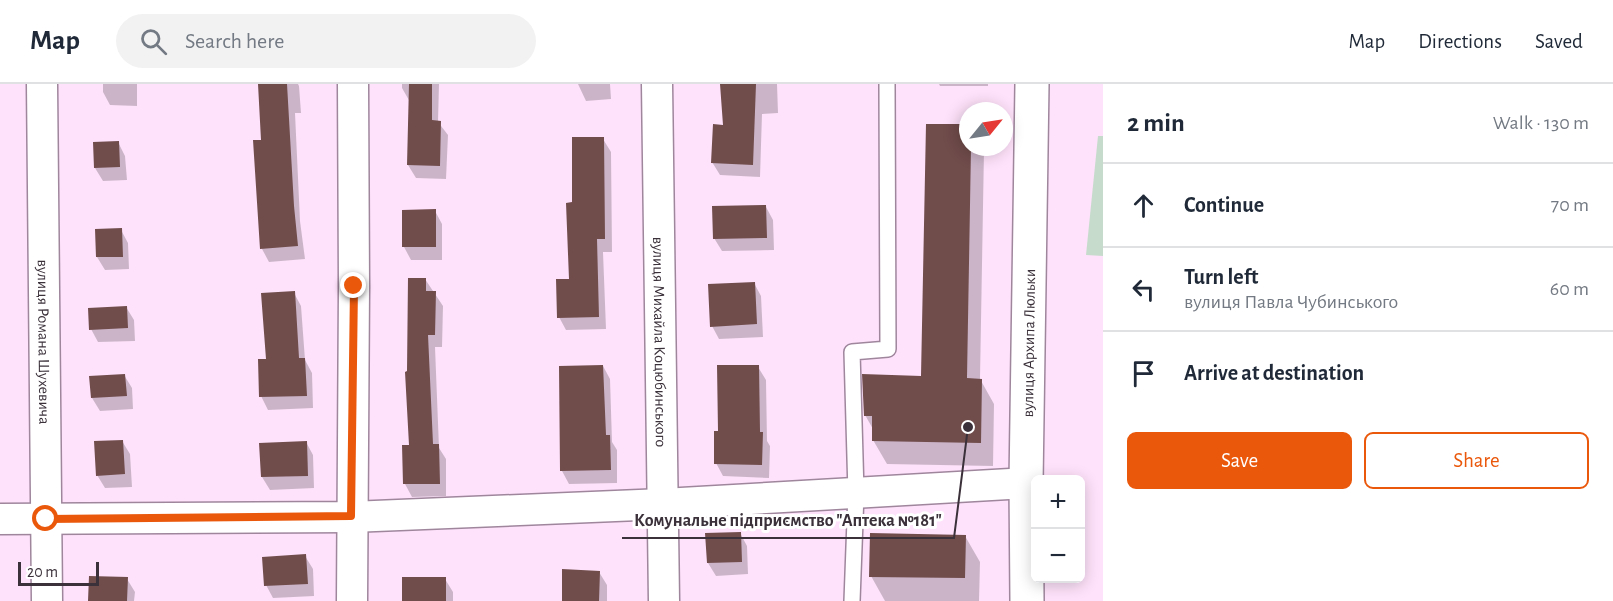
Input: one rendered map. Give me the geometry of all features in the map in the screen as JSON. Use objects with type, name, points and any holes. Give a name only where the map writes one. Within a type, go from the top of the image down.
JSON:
[{"type":"street","name":"вулиця Романа Шухевича","points":[[42,84],[47,601]]},
{"type":"street","points":[[352,601],[353,84]]},
{"type":"street","name":"вулиця Михайла Коцюбинського","points":[[657,84],[664,601]]},
{"type":"street","name":"вулиця Архипа Люльки","points":[[1027,601],[1026,483],[1032,84]]},
{"type":"street","points":[[0,519],[351,516],[663,504],[1026,483]]},
{"type":"lane","points":[[852,601],[856,493],[852,352],[888,349],[887,84]]},
{"type":"green space","points":[[1098,136],[1103,136],[1103,256],[1086,255]]},
{"type":"building","points":[[258,84],[287,84],[298,246],[260,249],[253,140],[261,140]]},
{"type":"building","points":[[409,84],[432,84],[432,120],[441,121],[440,166],[407,165]]},
{"type":"building","points":[[720,84],[756,84],[753,165],[711,163],[713,124],[723,125]]},
{"type":"building","points":[[926,124],[959,124],[959,156],[971,156],[967,378],[982,379],[981,443],[872,441],[872,416],[864,416],[862,374],[921,376]]},
{"type":"building","points":[[572,137],[604,137],[605,239],[597,239],[599,317],[557,318],[556,279],[569,279],[566,203],[572,202]]},
{"type":"building","points":[[119,141],[120,167],[94,168],[93,142]]},
{"type":"building","points":[[766,205],[767,238],[713,239],[712,206]]},
{"type":"building","points":[[436,209],[436,247],[402,247],[402,210]]},
{"type":"building","points":[[122,228],[123,257],[96,257],[95,229]]},
{"type":"building","points":[[408,278],[426,278],[426,291],[436,291],[435,335],[428,335],[433,444],[439,444],[440,484],[403,484],[402,445],[409,445],[405,372],[407,371]]},
{"type":"building","points":[[755,282],[757,324],[710,327],[708,284]]},
{"type":"building","points":[[295,291],[299,358],[305,358],[307,396],[259,397],[258,359],[266,359],[261,293]]},
{"type":"building","points":[[127,306],[128,328],[89,330],[88,308]]},
{"type":"building","points":[[603,365],[606,435],[610,435],[611,470],[560,471],[559,366]]},
{"type":"building","points":[[717,365],[759,365],[760,432],[763,432],[762,465],[714,464],[714,431],[718,431]]},
{"type":"building","points":[[125,374],[127,396],[91,398],[89,376]]},
{"type":"building","points":[[123,440],[125,474],[96,476],[94,441]]},
{"type":"building","points":[[307,441],[308,476],[261,477],[259,443]]},
{"type":"building","points":[[741,532],[742,562],[707,563],[705,533]]},
{"type":"building","points":[[870,533],[966,535],[965,578],[869,577]]},
{"type":"building","points":[[306,554],[308,584],[264,586],[262,557]]},
{"type":"building","points":[[562,569],[600,571],[599,601],[562,601]]},
{"type":"building","points":[[89,576],[128,577],[127,601],[88,601]]},
{"type":"building","points":[[402,577],[446,577],[446,601],[402,601]]},
{"type":"place","name":"Комунальне підприємство \"Аптека №181\"","points":[[968,427]]},
{"type":"route","points":[[46,519],[351,516],[354,286]]}]
